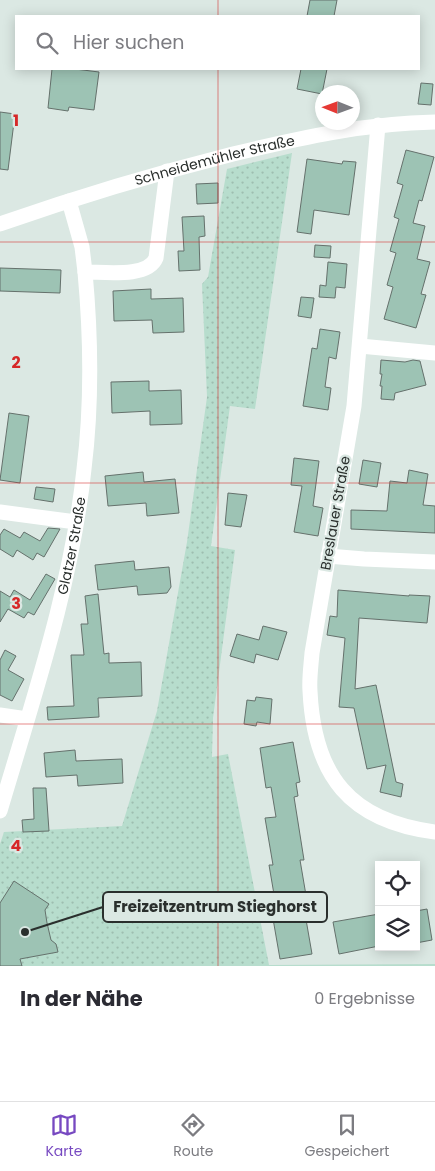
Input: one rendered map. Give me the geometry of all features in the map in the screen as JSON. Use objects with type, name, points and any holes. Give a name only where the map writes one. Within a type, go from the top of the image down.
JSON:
[{"type":"street","name":"Schneidemühler Straße","points":[[0,224],[168,171],[271,145],[341,130],[378,125],[435,122]]},
{"type":"street","name":"Breslauer Straße","points":[[378,125],[354,406],[312,653],[310,691],[315,730],[322,758],[337,784],[356,804],[388,821],[411,829],[435,832]]},
{"type":"street","points":[[85,272],[141,271],[154,262],[158,249],[168,171]]},
{"type":"street","name":"Glatzer Straße","points":[[0,810],[63,593],[84,469],[88,420],[88,310],[82,247],[69,201]]},
{"type":"street","points":[[360,346],[435,353]]},
{"type":"street","points":[[0,512],[76,522]]},
{"type":"street","points":[[328,556],[435,562]]},
{"type":"street","points":[[0,715],[27,718]]},
{"type":"green space","points":[[292,153],[255,409],[230,406],[211,546],[235,550],[213,718],[212,757],[228,754],[269,965],[435,964],[435,966],[0,966],[0,844],[4,832],[122,826],[157,711],[187,542],[207,397],[202,284],[208,277],[227,169]]},
{"type":"building","points":[[310,0],[337,0],[334,15],[307,15]]},
{"type":"building","points":[[52,70],[99,72],[94,110],[69,107],[68,111],[48,108]]},
{"type":"building","points":[[301,70],[327,70],[324,85],[315,85],[315,93],[297,89]]},
{"type":"building","points":[[421,83],[433,84],[431,105],[418,104]]},
{"type":"building","points":[[0,112],[15,114],[8,170],[0,169]]},
{"type":"building","points":[[406,150],[434,157],[422,201],[419,200],[413,223],[425,226],[417,259],[430,262],[421,294],[426,295],[416,328],[384,319],[393,287],[387,285],[396,253],[390,251],[399,219],[394,217],[403,185],[397,183]]},
{"type":"building","points":[[307,159],[342,164],[343,161],[356,162],[349,215],[314,210],[311,234],[297,232]]},
{"type":"building","points":[[218,183],[218,203],[197,204],[196,184]]},
{"type":"building","points":[[204,216],[205,236],[199,237],[200,270],[179,271],[178,251],[184,251],[182,217]]},
{"type":"building","points":[[315,245],[331,246],[330,258],[314,257]]},
{"type":"building","points":[[328,262],[347,264],[345,288],[336,287],[335,298],[319,297],[320,285],[326,286]]},
{"type":"building","points":[[0,268],[61,270],[60,293],[0,291]]},
{"type":"building","points":[[151,289],[151,299],[183,298],[184,332],[153,333],[152,320],[114,321],[113,291]]},
{"type":"building","points":[[301,297],[314,298],[311,318],[298,316]]},
{"type":"building","points":[[320,329],[340,332],[336,359],[329,357],[325,387],[331,388],[328,410],[303,406],[312,348],[317,349]]},
{"type":"building","points":[[381,360],[420,361],[426,385],[395,393],[394,400],[381,399]]},
{"type":"building","points":[[149,381],[149,391],[181,390],[182,424],[150,425],[150,411],[112,413],[111,382]]},
{"type":"building","points":[[9,413],[29,416],[20,483],[0,480]]},
{"type":"building","points":[[294,458],[319,461],[313,506],[323,508],[318,536],[294,532],[302,486],[291,485]]},
{"type":"building","points":[[363,460],[381,463],[377,487],[359,484]]},
{"type":"building","points":[[409,470],[428,474],[423,505],[435,506],[435,533],[351,529],[351,510],[387,511],[390,481],[407,483]]},
{"type":"building","points":[[143,472],[144,482],[175,479],[179,513],[147,516],[146,503],[108,506],[105,476]]},
{"type":"building","points":[[36,487],[55,489],[53,502],[34,499]]},
{"type":"building","points":[[228,493],[247,495],[241,527],[225,525]]},
{"type":"building","points":[[48,528],[60,529],[44,557],[37,553],[33,560],[17,550],[13,557],[0,549],[0,535],[4,529],[20,538],[24,532],[40,541]]},
{"type":"building","points":[[134,561],[135,570],[169,567],[171,587],[167,593],[138,595],[137,586],[98,590],[95,565]]},
{"type":"building","points":[[46,574],[55,579],[34,615],[28,612],[24,618],[8,609],[0,622],[0,591],[10,597],[14,590],[30,600]]},
{"type":"building","points":[[338,590],[430,596],[427,623],[359,618],[355,689],[376,685],[396,782],[403,784],[401,797],[380,792],[386,765],[367,769],[354,708],[339,707],[345,638],[327,635],[330,616],[337,617]]},
{"type":"building","points":[[98,594],[104,654],[109,653],[109,663],[141,662],[142,696],[98,698],[99,717],[48,720],[47,707],[74,706],[71,655],[84,655],[81,624],[88,624],[85,596]]},
{"type":"building","points":[[263,626],[287,632],[278,660],[256,654],[254,663],[230,656],[237,634],[259,640]]},
{"type":"building","points":[[5,650],[16,656],[8,670],[24,679],[12,701],[0,695],[0,660]]},
{"type":"building","points":[[256,697],[272,699],[270,724],[257,722],[256,726],[244,724],[247,700],[255,701]]},
{"type":"building","points":[[293,742],[300,782],[296,783],[298,796],[294,797],[304,860],[300,860],[308,907],[304,908],[312,954],[280,959],[272,913],[277,912],[269,865],[273,865],[265,818],[276,817],[271,787],[266,788],[260,748]]},
{"type":"building","points":[[75,750],[76,761],[122,759],[123,783],[78,786],[77,775],[46,777],[44,753]]},
{"type":"building","points":[[33,788],[46,788],[49,831],[23,832],[22,820],[34,819]]},
{"type":"building","points":[[14,881],[49,904],[45,910],[47,923],[51,940],[56,944],[58,952],[20,959],[22,966],[0,966],[0,903]]},
{"type":"building","points":[[427,909],[432,940],[420,942],[420,910]]},
{"type":"building","points":[[375,915],[375,947],[339,954],[333,922]]},
{"type":"place","name":"Freizeitzentrum Stieghorst","points":[[25,932]]}]
